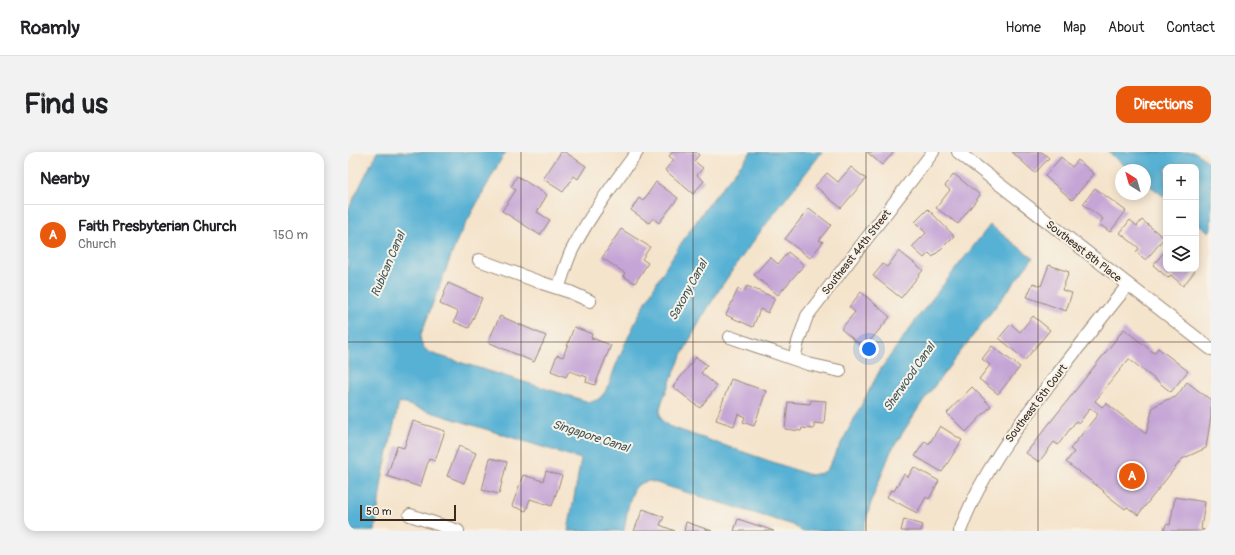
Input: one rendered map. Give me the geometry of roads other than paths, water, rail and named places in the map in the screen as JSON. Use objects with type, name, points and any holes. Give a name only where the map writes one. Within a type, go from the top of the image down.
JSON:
[{"type":"street","points":[[558,288],[571,252],[580,236],[616,180],[637,152]]},
{"type":"street","name":"Southeast 44th Street","points":[[794,359],[807,316],[933,152]]},
{"type":"street","name":"Southeast 8th Place","points":[[958,152],[1211,349]]},
{"type":"street","points":[[479,260],[570,292],[590,301]]},
{"type":"street","name":"Southeast 6th Court","points":[[960,531],[980,486],[1001,450],[1040,396],[1128,285]]},
{"type":"street","points":[[730,337],[808,364],[840,371]]},
{"type":"street","points":[[410,515],[458,531]]},
{"type":"water","points":[[377,152],[506,152],[458,238],[421,334],[421,343],[430,353],[589,402],[595,401],[604,394],[610,383],[633,326],[676,251],[706,208],[751,152],[822,152],[738,262],[719,291],[684,350],[660,410],[662,420],[671,427],[810,475],[822,473],[827,470],[880,370],[918,317],[990,225],[1033,258],[923,401],[891,451],[872,499],[863,531],[801,531],[793,525],[650,481],[638,485],[632,493],[628,506],[624,531],[568,531],[581,459],[399,402],[382,479],[375,531],[348,531],[348,210]]},
{"type":"water","points":[[1108,152],[1195,152],[1211,164],[1211,228],[1209,232],[1199,224],[1199,164],[1163,164],[1163,196],[1151,187],[1151,164],[1123,164]]},
{"type":"place","name":"Faith Presbyterian Church","points":[[1132,476]]},
{"type":"water label","name":"Rubican Canal","points":[[388,264]]},
{"type":"water label","name":"Saxony Canal","points":[[688,290]]},
{"type":"water label","name":"Sherwood Canal","points":[[909,377]]},
{"type":"water label","name":"Singapore Canal","points":[[591,436]]}]
